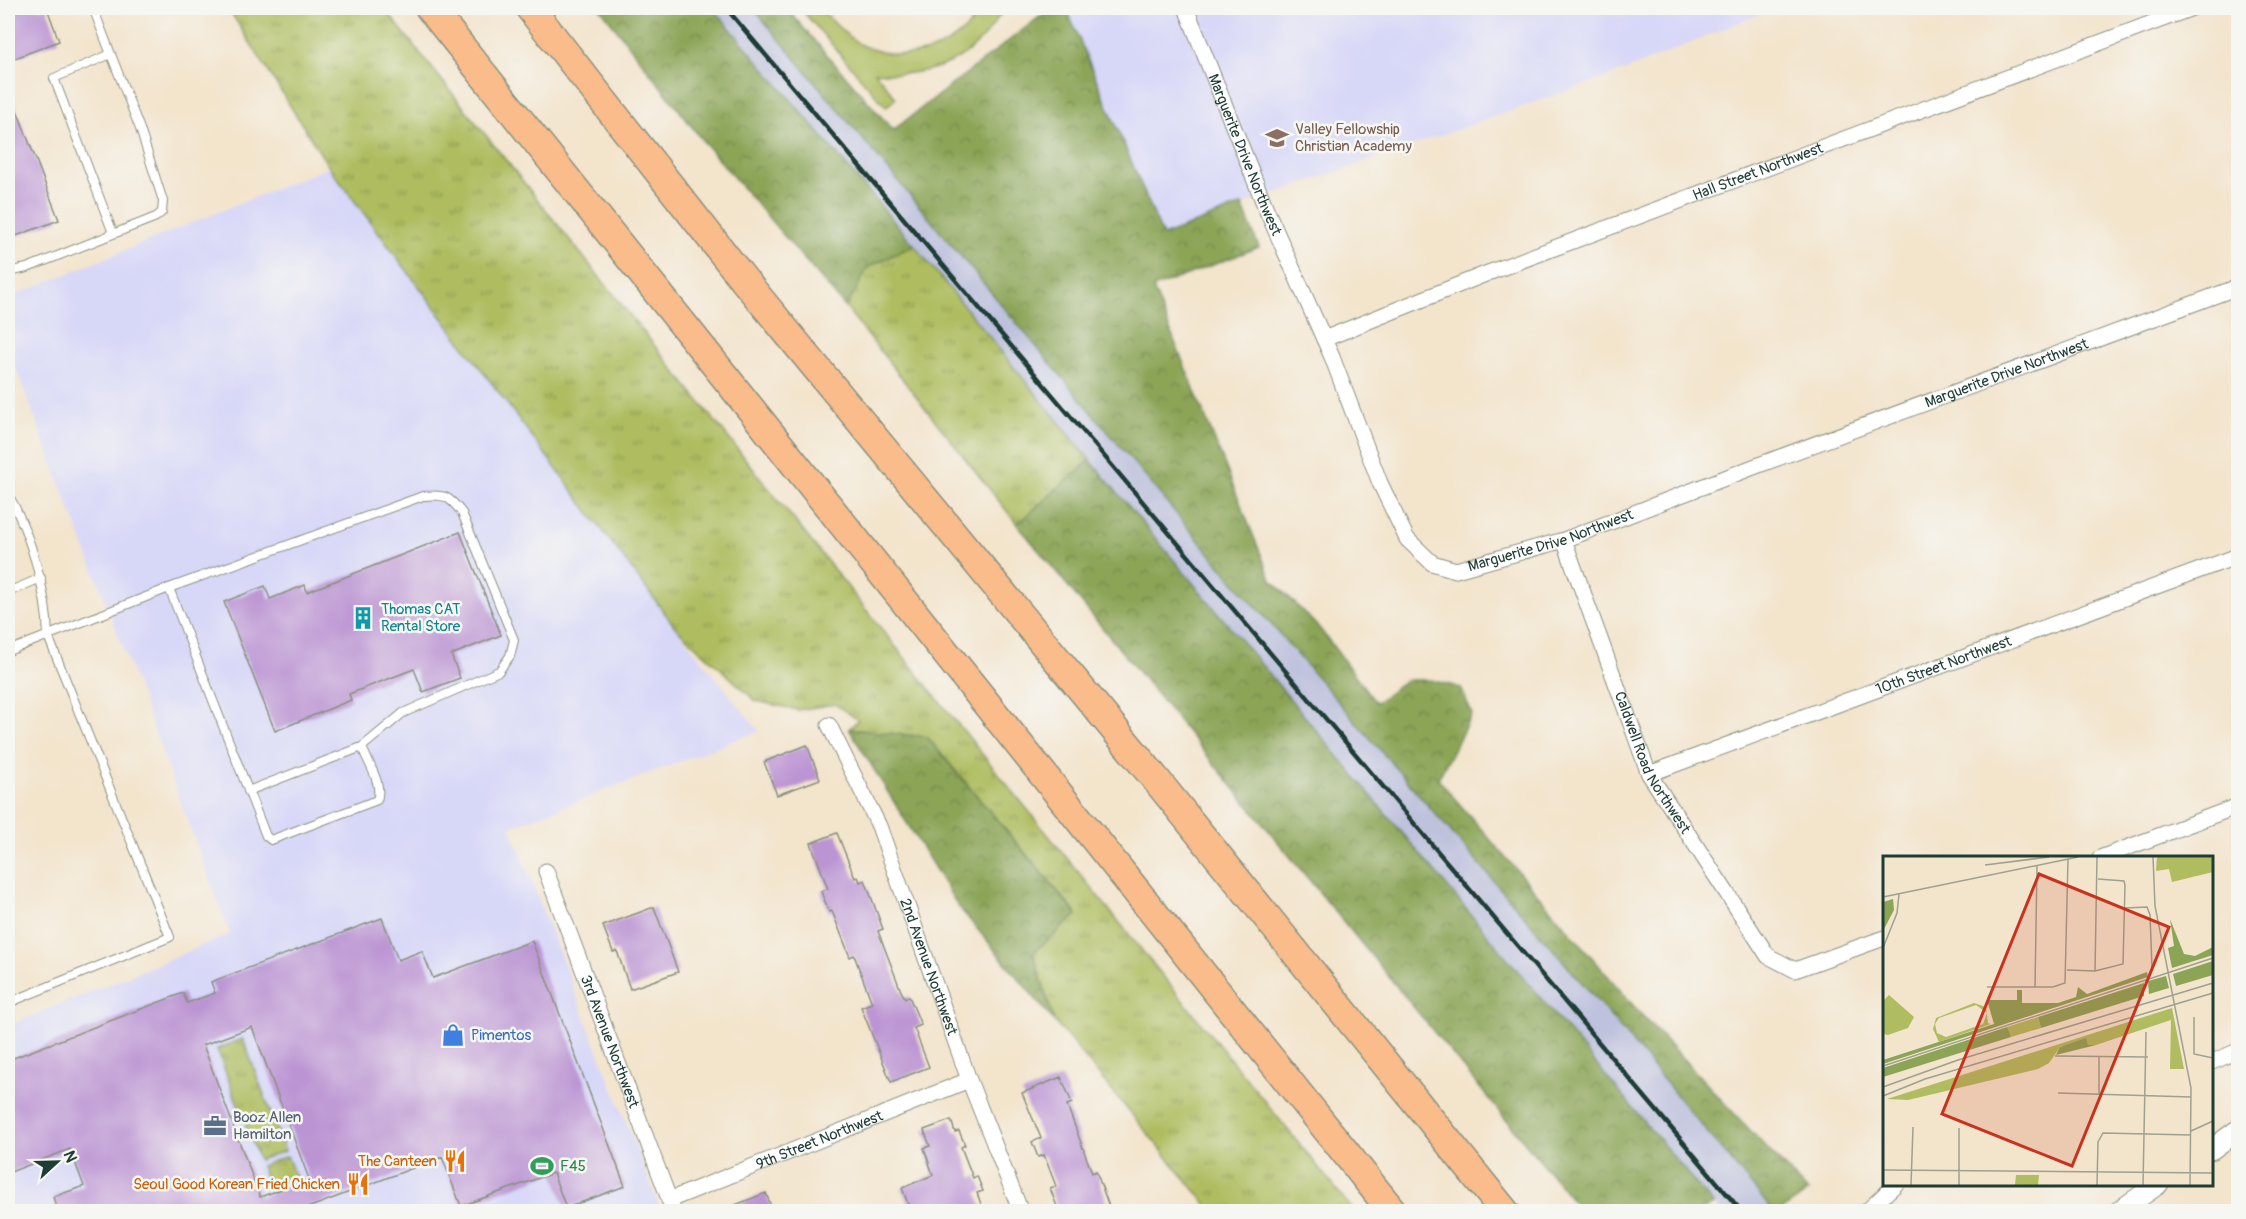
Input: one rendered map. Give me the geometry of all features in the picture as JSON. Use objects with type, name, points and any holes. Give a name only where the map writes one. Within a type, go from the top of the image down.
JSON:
[{"type":"highway","points":[[430,8],[1394,1212]]},
{"type":"highway","points":[[530,8],[744,280],[1173,801],[1505,1212]]},
{"type":"street","name":"Marguerite Drive Northwest","points":[[1186,8],[1267,211],[1324,339],[1380,483],[1407,539],[1432,563],[1456,570],[1564,540],[1756,466],[2238,287]]},
{"type":"street","name":"Hall Street Northwest","points":[[1324,339],[1500,269],[2192,8]]},
{"type":"street","name":"Caldwell Road Northwest","points":[[1564,540],[1649,774],[1768,956],[1796,970],[1883,938]]},
{"type":"street","name":"10th Street Northwest","points":[[1649,774],[2238,556]]},
{"type":"street","name":"2nd Avenue Northwest","points":[[829,725],[879,826],[969,1080],[1021,1212]]},
{"type":"street","points":[[2105,856],[2238,806]]},
{"type":"street","name":"3rd Avenue Northwest","points":[[546,871],[671,1206]]},
{"type":"street","points":[[2213,1061],[2238,1051]]},
{"type":"street","name":"9th Street Northwest","points":[[671,1206],[969,1080]]},
{"type":"street","points":[[2213,1148],[2238,1130]]},
{"type":"street","points":[[1866,1212],[1895,1186]]},
{"type":"street","points":[[2118,1212],[2157,1186]]},
{"type":"lane","points":[[8,272],[27,268],[156,217],[162,212],[163,201],[140,129],[93,8]]},
{"type":"lane","points":[[111,54],[54,78],[113,234]]},
{"type":"lane","points":[[8,494],[15,506],[41,578],[48,636],[170,937],[8,1003]]},
{"type":"lane","points":[[8,651],[169,588],[423,496],[440,494],[452,500],[462,513],[514,640],[510,657],[499,671],[403,713],[362,747],[248,791]]},
{"type":"lane","points":[[8,592],[41,578]]},
{"type":"lane","points":[[169,588],[248,791],[267,836],[271,840],[377,800],[378,786],[362,747]]},
{"type":"shaded area","points":[[713,8],[753,8],[1205,548],[1596,999],[1773,1211],[1720,1211],[1090,460],[914,245]]},
{"type":"shaded area","name":"Valley Fellowship Christian Academy","points":[[1066,8],[1774,8],[1624,71],[1242,205],[1163,236]]},
{"type":"shaded area","points":[[329,167],[676,628],[759,731],[510,827],[661,1211],[8,1211],[8,1026],[230,934],[8,348],[8,298]]},
{"type":"green space","points":[[228,8],[384,8],[940,702],[1354,1211],[1212,1211],[1054,1021],[1033,952],[1077,914],[927,737],[849,729],[858,720],[835,704],[798,710],[756,701],[676,628],[329,167]]},
{"type":"green space","points":[[600,8],[713,8],[914,245],[868,267],[846,308],[706,145]]},
{"type":"green space","points":[[753,8],[786,8],[893,130],[1051,8],[1066,8],[1163,236],[1242,205],[1259,247],[1153,288],[1271,579],[1320,629],[1376,703],[1406,680],[1431,680],[1461,688],[1472,714],[1438,779],[1640,1013],[1808,1192],[1781,1211],[1773,1211],[1596,999],[1205,548]]},
{"type":"green space","points":[[800,8],[820,8],[843,31],[865,47],[903,54],[917,53],[943,45],[965,30],[983,8],[1004,8],[979,41],[966,53],[950,62],[934,69],[916,72],[875,72],[896,98],[886,107]]},
{"type":"green space","points":[[914,245],[1090,460],[1017,524],[846,308],[868,267]]},
{"type":"green space","points":[[1090,460],[1714,1205],[1699,1212],[1581,1211],[1017,524]]},
{"type":"green space","points":[[849,729],[927,737],[1077,915],[1033,953],[1054,1021],[958,906]]},
{"type":"green space","points":[[243,1039],[285,1151],[259,1160],[217,1049]]},
{"type":"green space","points":[[287,1156],[296,1178],[269,1187],[261,1166]]},
{"type":"building","points":[[8,8],[47,8],[59,41],[8,61]]},
{"type":"building","points":[[8,87],[59,220],[8,239]]},
{"type":"building","name":"Thomas CAT Rental Store","points":[[460,532],[501,635],[451,655],[460,678],[423,692],[414,669],[349,694],[351,700],[275,731],[224,602],[265,586],[270,599],[305,585],[307,592]]},
{"type":"building","points":[[807,745],[820,779],[777,795],[764,762]]},
{"type":"building","points":[[837,833],[855,878],[858,877],[860,882],[865,880],[883,929],[878,931],[901,991],[905,998],[909,996],[921,1025],[914,1028],[929,1067],[891,1082],[861,1007],[872,1003],[854,955],[850,957],[832,911],[829,912],[821,891],[828,889],[811,843]]},
{"type":"building","points":[[654,907],[678,972],[630,989],[617,951],[613,952],[603,926]]},
{"type":"building","points":[[382,918],[398,960],[422,951],[433,978],[532,941],[625,1186],[566,1208],[553,1173],[461,1206],[442,1157],[297,1212],[58,1212],[53,1197],[84,1186],[70,1149],[8,1173],[8,1060],[183,993],[187,1003],[215,993],[211,982]],"holes":[[[252,1027],[309,1179],[260,1197],[203,1045]]]},
{"type":"building","points":[[1061,1077],[1072,1103],[1067,1105],[1092,1173],[1096,1171],[1111,1212],[1059,1212],[1050,1188],[1056,1186],[1044,1155],[1038,1157],[1032,1142],[1041,1138],[1022,1093]]},
{"type":"building","points":[[951,1120],[955,1132],[959,1131],[965,1145],[961,1147],[973,1178],[977,1176],[983,1191],[977,1193],[984,1212],[911,1212],[902,1188],[933,1175],[924,1148],[930,1146],[924,1130]]},
{"type":"building","points":[[766,1193],[773,1212],[722,1212],[722,1210]]},
{"type":"railway","points":[[726,8],[1742,1212]]},
{"type":"place","name":"Valley Fellowship Christian Academy","points":[[1277,138]]},
{"type":"place","name":"Thomas CAT Rental Store","points":[[363,618]]},
{"type":"place","name":"Pimentos","points":[[453,1035]]},
{"type":"place","name":"Booz Allen Hamilton","points":[[215,1126]]},
{"type":"place","name":"The Canteen","points":[[455,1161]]},
{"type":"place","name":"F45","points":[[542,1166]]},
{"type":"place","name":"Seoul Good Korean Fried Chicken","points":[[358,1184]]}]
